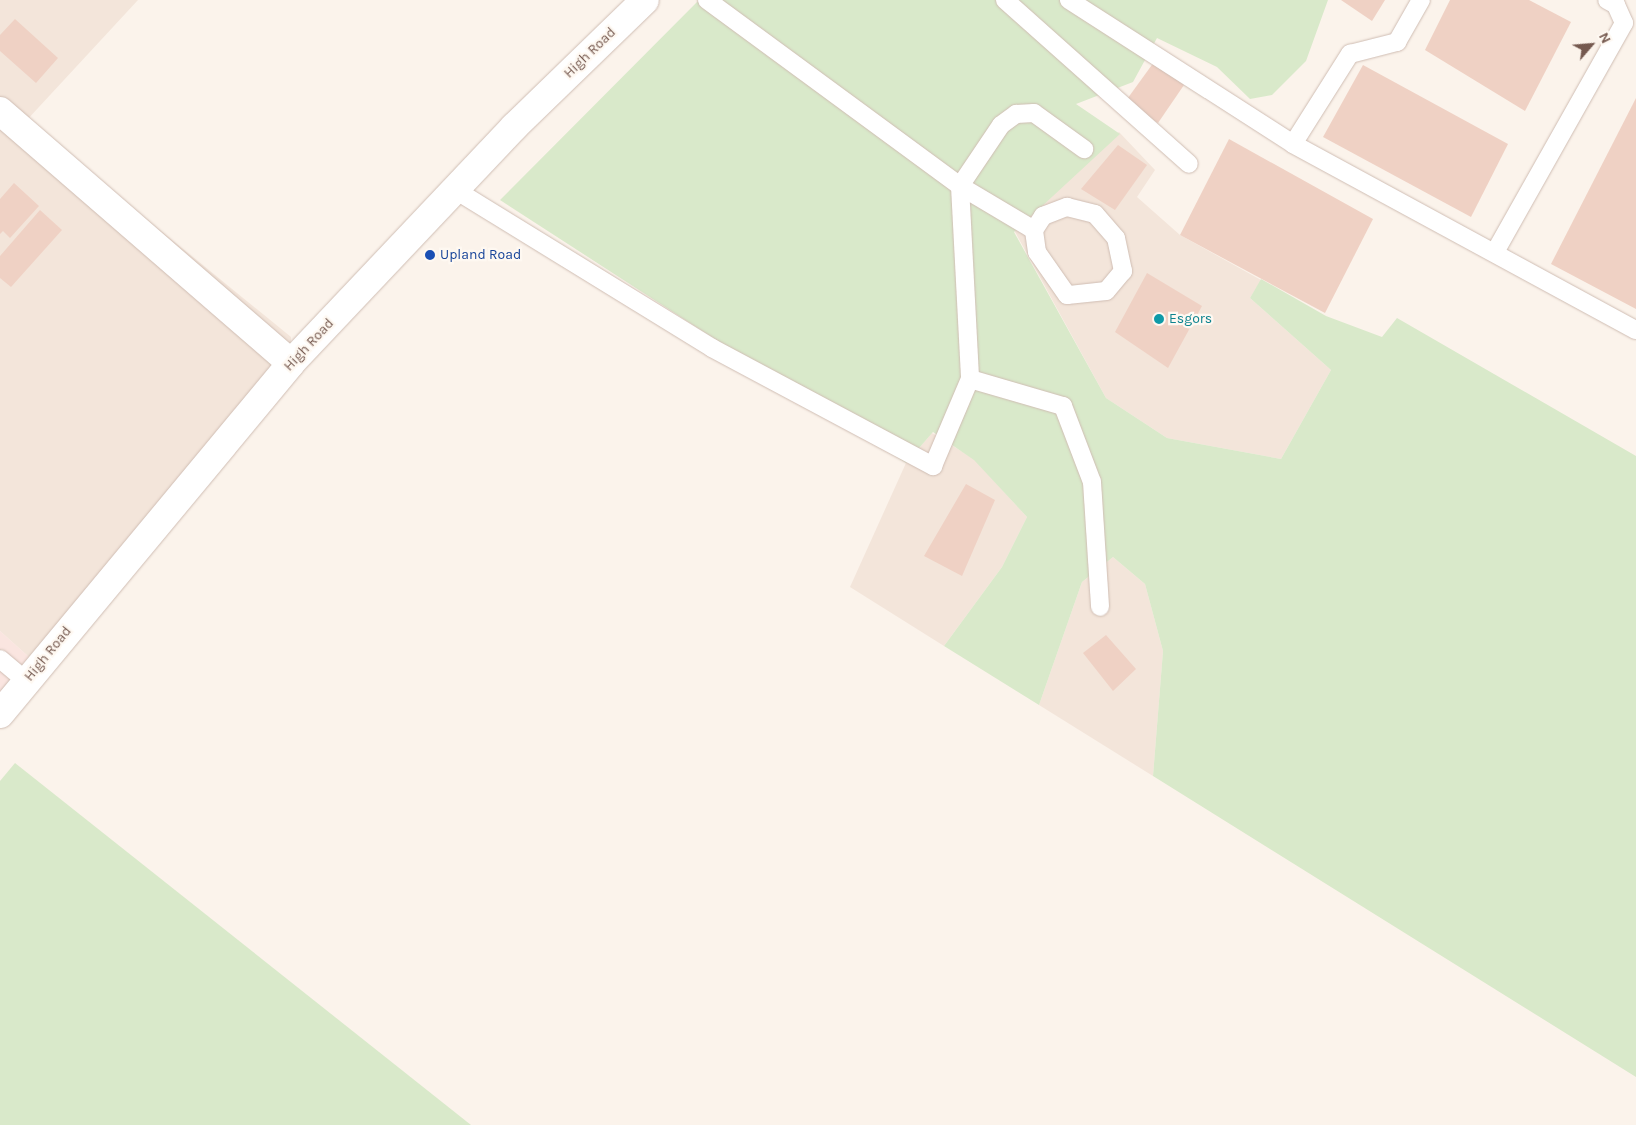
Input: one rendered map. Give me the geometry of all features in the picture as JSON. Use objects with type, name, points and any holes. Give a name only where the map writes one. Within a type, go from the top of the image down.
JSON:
[{"type":"main road","name":"High Road","points":[[10,695],[291,363],[457,191],[514,127],[645,0]]},
{"type":"main road","points":[[0,111],[291,363]]},
{"type":"lane","points":[[707,0],[960,186],[1034,230]]},
{"type":"lane","points":[[1005,0],[1189,164]]},
{"type":"lane","points":[[1069,0],[1293,144],[1636,330]]},
{"type":"lane","points":[[1293,144],[1350,54],[1397,42],[1421,0]]},
{"type":"lane","points":[[1495,252],[1624,23],[1616,5],[1607,0]]},
{"type":"lane","points":[[457,191],[712,348],[934,466],[970,379],[960,186],[1000,125],[1016,114],[1034,113],[1084,149]]},
{"type":"lane","points":[[1067,207],[1095,214],[1116,238],[1123,271],[1106,291],[1067,295],[1047,270],[1037,252],[1034,230],[1044,216],[1067,207]]},
{"type":"lane","points":[[970,379],[1063,406],[1092,482],[1100,607]]},
{"type":"lane","points":[[0,659],[10,695]]},
{"type":"shaded area","points":[[0,0],[138,0],[26,121],[291,337],[291,363],[39,666],[0,631]]},
{"type":"shaded area","points":[[1119,132],[1155,170],[1137,197],[1180,235],[1261,280],[1250,298],[1331,370],[1281,459],[1167,438],[1106,398],[1014,230]]},
{"type":"shaded area","points":[[932,433],[974,459],[1027,517],[1002,567],[944,646],[850,587],[906,463]]},
{"type":"shaded area","points":[[1113,557],[1145,584],[1163,651],[1153,776],[1039,705],[1082,582]]},
{"type":"shaded area","points":[[0,631],[39,666],[0,714]]},
{"type":"green space","points":[[699,0],[1328,0],[1306,61],[1272,95],[1250,99],[1217,67],[1157,38],[1133,82],[1076,104],[1120,134],[1014,232],[1106,398],[1167,438],[1281,459],[1331,370],[1250,298],[1261,279],[1326,316],[1382,337],[1397,318],[1636,456],[1636,1077],[1153,776],[1163,651],[1145,584],[1113,557],[1082,582],[1039,705],[944,646],[1002,567],[1027,517],[974,460],[933,432],[906,463],[500,200]]},
{"type":"green space","points":[[15,763],[471,1125],[0,1125],[0,781]]},
{"type":"building","points":[[1341,0],[1385,0],[1372,21]]},
{"type":"building","points":[[1450,0],[1529,0],[1571,22],[1525,111],[1425,50]]},
{"type":"building","points":[[15,19],[58,58],[36,83],[0,51],[0,35]]},
{"type":"building","points":[[1154,62],[1184,85],[1158,123],[1125,102]]},
{"type":"building","points":[[1363,65],[1508,144],[1471,217],[1323,137]]},
{"type":"building","points":[[1636,98],[1636,309],[1551,264]]},
{"type":"building","points":[[1229,139],[1373,219],[1325,313],[1180,235]]},
{"type":"building","points":[[1118,145],[1147,165],[1115,210],[1081,189]]},
{"type":"building","points":[[14,183],[39,206],[10,238],[3,231],[0,234],[0,199]]},
{"type":"building","points":[[40,210],[62,230],[11,287],[0,278],[0,256]]},
{"type":"building","name":"Esgors","points":[[1147,273],[1202,306],[1168,368],[1115,332]]},
{"type":"building","points":[[966,484],[995,500],[962,576],[924,556]]},
{"type":"building","points":[[1106,635],[1136,669],[1113,691],[1083,653]]},
{"type":"place","name":"Upland Road","points":[[430,255]]},
{"type":"place","name":"Esgors","points":[[1159,319]]}]
